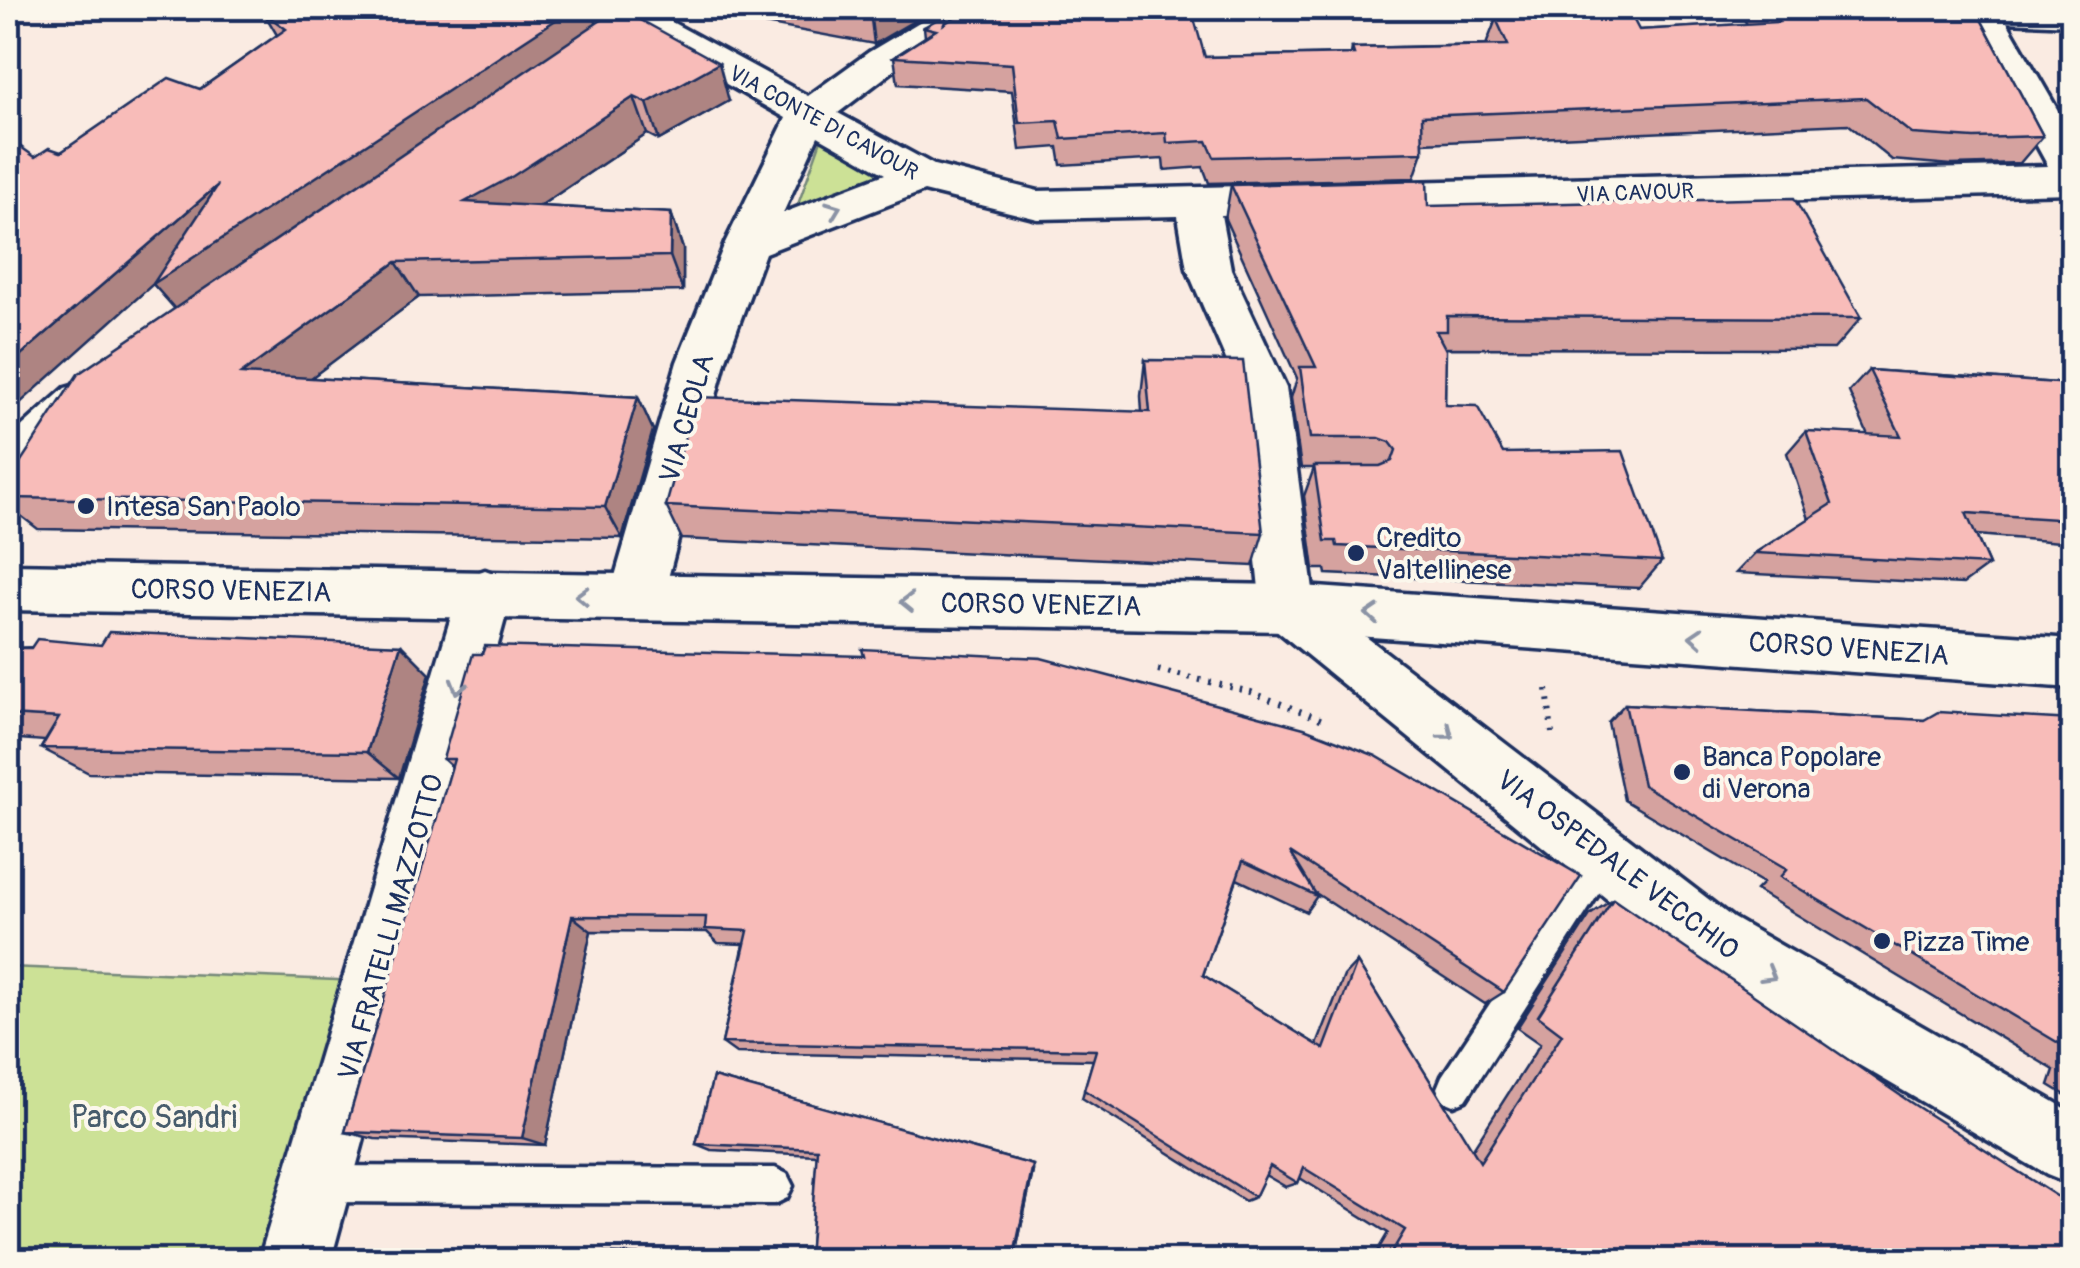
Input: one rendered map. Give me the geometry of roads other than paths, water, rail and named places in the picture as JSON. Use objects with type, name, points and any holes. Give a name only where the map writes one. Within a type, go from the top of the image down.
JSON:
[{"type":"street","name":"VIA CEOLA","points":[[636,597],[701,362],[747,243],[807,116],[883,60],[969,8]]},
{"type":"street","points":[[1981,8],[2072,14]]},
{"type":"street","points":[[1981,8],[2072,171]]},
{"type":"street","name":"VIA CONTE DI CAVOUR","points":[[633,23],[920,176],[1038,205],[1198,204]]},
{"type":"street","points":[[747,243],[920,176]]},
{"type":"street","name":"VIA CAVOUR","points":[[1198,204],[2072,179]]},
{"type":"street","points":[[1198,204],[1209,269],[1262,387],[1282,482],[1288,608]]},
{"type":"street","points":[[8,469],[83,400],[116,378]]},
{"type":"street","name":"CORSO VENEZIA","points":[[8,587],[1288,608],[2072,664]]},
{"type":"street","name":"VIA FRATELLI MAZZOTTO","points":[[295,1260],[485,593]]},
{"type":"street","name":"VIA OSPEDALE VECCHIO","points":[[1288,608],[1710,940],[2072,1150]]},
{"type":"lane","points":[[1454,1088],[1604,858]]},
{"type":"lane","points":[[316,1184],[775,1186]]},
{"type":"place","name":"Intesa San Paolo","points":[[86,506]]},
{"type":"place","name":"Credito Valtellinese","points":[[1356,553]]},
{"type":"place","name":"Banca Popolare di Verona","points":[[1682,772]]},
{"type":"place","name":"Pizza Time","points":[[1882,941]]},
{"type":"park label","name":"Parco Sandri","points":[[154,1117]]}]
